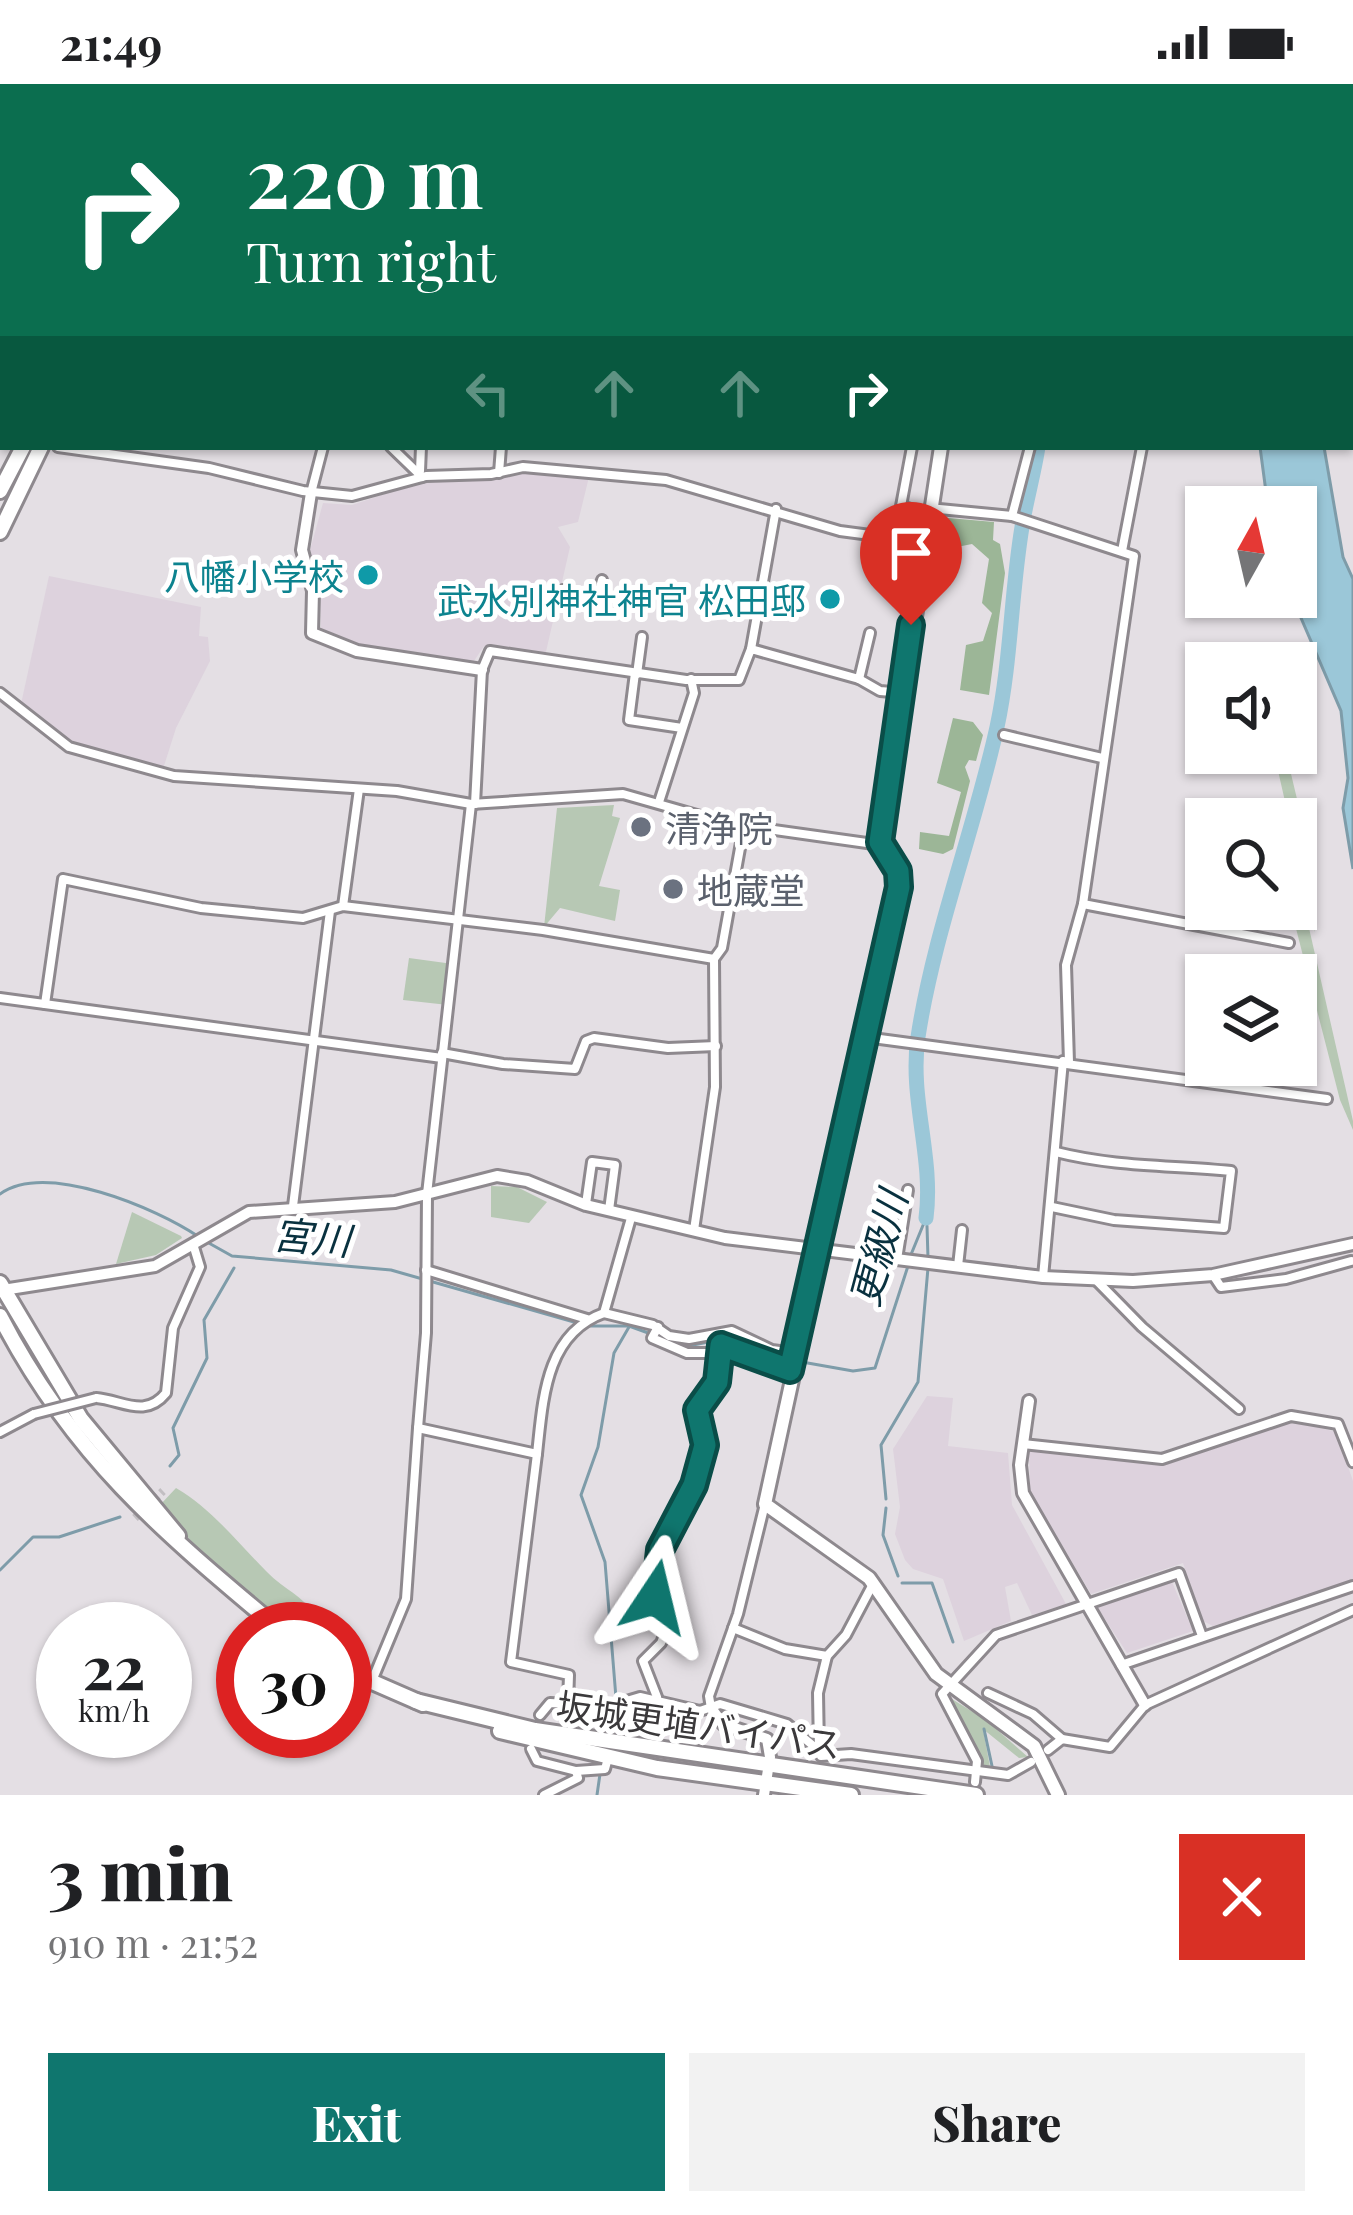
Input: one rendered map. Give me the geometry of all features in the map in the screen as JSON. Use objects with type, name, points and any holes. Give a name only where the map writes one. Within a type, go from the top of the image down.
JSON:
[{"type":"highway","points":[[0,491],[21,450]]},
{"type":"highway","points":[[0,532],[40,450]]},
{"type":"highway","points":[[1,1288],[81,1419],[143,1499],[219,1578]]},
{"type":"highway","points":[[0,1316],[55,1407],[137,1509],[247,1602]]},
{"type":"highway","name":"坂城更埴バイパス","points":[[372,1683],[508,1733],[608,1758],[765,1789],[851,1795]]},
{"type":"highway","name":"坂城更埴バイパス","points":[[416,1701],[535,1730],[769,1765],[976,1783]]},
{"type":"main road","points":[[939,450],[881,845],[899,883],[764,1504],[874,1583],[921,1655],[949,1686],[1027,1739],[1045,1760],[1058,1795]]},
{"type":"main road","points":[[311,493],[302,550],[313,591],[312,633],[357,651],[482,670]]},
{"type":"main road","points":[[1,1288],[133,1273],[249,1212],[373,1205],[472,1180],[512,1177],[586,1205],[694,1232],[1043,1277],[1096,1280],[1213,1275],[1353,1244]]},
{"type":"main road","points":[[1029,1401],[1022,1493],[1145,1705]]},
{"type":"main road","points":[[711,1708],[723,1724],[766,1738],[765,1789]]},
{"type":"street","points":[[80,450],[209,468],[311,493],[352,496],[421,474],[499,473],[523,467],[666,480],[776,509],[840,532],[923,542]]},
{"type":"street","points":[[311,493],[322,450]]},
{"type":"street","points":[[393,450],[421,474]]},
{"type":"street","points":[[421,450],[421,474]]},
{"type":"street","points":[[499,473],[501,450]]},
{"type":"street","points":[[911,450],[901,506],[1013,517],[1134,556],[1083,904],[1066,965],[1066,1062],[1043,1277]]},
{"type":"street","points":[[1013,517],[1029,450]]},
{"type":"street","points":[[1122,551],[1141,450]]},
{"type":"street","points":[[372,1683],[406,1599],[427,1194],[473,804],[482,670],[490,651],[636,674],[739,680],[751,649],[776,509]]},
{"type":"street","points":[[563,590],[597,598],[602,580]]},
{"type":"street","points":[[859,679],[870,633]]},
{"type":"street","points":[[642,637],[629,720],[682,728]]},
{"type":"street","points":[[751,649],[859,679],[880,691],[904,693]]},
{"type":"street","points":[[659,802],[694,693],[691,680]]},
{"type":"street","points":[[0,692],[80,752],[198,780],[359,788],[473,804],[622,794],[744,826],[881,845]]},
{"type":"street","points":[[1004,734],[1102,758]]},
{"type":"street","points":[[343,906],[359,788]]},
{"type":"street","points":[[694,1232],[712,1110],[714,959],[722,948],[744,826]]},
{"type":"street","points":[[45,1004],[63,879],[201,908],[303,918],[343,906],[543,930],[714,959]]},
{"type":"street","points":[[1083,904],[1289,943]]},
{"type":"street","points":[[293,1206],[330,911]]},
{"type":"street","points":[[0,998],[312,1041],[575,1069],[586,1041],[594,1039],[668,1048],[716,1046]]},
{"type":"street","points":[[865,1037],[1328,1099]]},
{"type":"street","points":[[1052,1207],[1114,1220],[1224,1228],[1231,1172],[1167,1164],[1112,1166],[1056,1152]]},
{"type":"street","points":[[586,1205],[592,1162],[615,1165],[609,1211]]},
{"type":"street","points":[[900,1258],[908,1190]]},
{"type":"street","points":[[604,1312],[631,1217]]},
{"type":"street","points":[[958,1266],[962,1230]]},
{"type":"street","points":[[0,1432],[34,1414],[96,1398],[135,1408],[160,1401],[166,1393],[173,1328],[200,1267],[198,1240]]},
{"type":"street","points":[[1213,1275],[1221,1287],[1286,1279],[1351,1261]]},
{"type":"street","points":[[426,1272],[583,1322]]},
{"type":"street","points":[[1096,1280],[1142,1328],[1239,1409]]},
{"type":"street","points":[[568,1704],[569,1675],[511,1662],[541,1392],[583,1322],[604,1312],[689,1340],[732,1330],[793,1361]]},
{"type":"street","points":[[656,1331],[669,1349],[718,1353]]},
{"type":"street","points":[[657,1697],[643,1661],[662,1643],[667,1628],[658,1622],[655,1606],[660,1550],[698,1477],[705,1445],[697,1410],[717,1382],[721,1345],[793,1361]]},
{"type":"street","points":[[1023,1444],[1162,1459],[1291,1415],[1338,1424],[1353,1462]]},
{"type":"street","points":[[418,1428],[537,1454]]},
{"type":"street","points":[[711,1708],[710,1696],[733,1628],[764,1504]]},
{"type":"street","points":[[976,1783],[942,1696],[996,1635],[1179,1573],[1202,1636]]},
{"type":"street","points":[[820,1756],[818,1693],[827,1655],[846,1634],[874,1583]]},
{"type":"street","points":[[1121,1665],[1353,1586]]},
{"type":"street","points":[[988,1693],[1033,1714],[1062,1739],[1110,1748],[1145,1705],[1353,1610]]},
{"type":"street","points":[[733,1628],[785,1649],[827,1655]]},
{"type":"street","points":[[540,1715],[550,1703],[568,1704],[583,1714],[640,1697],[657,1697],[700,1711],[729,1706],[787,1724],[820,1756],[851,1754],[976,1783],[1008,1775],[1031,1762]]},
{"type":"street","points":[[1048,1750],[1062,1739]]},
{"type":"street","points":[[531,1749],[533,1759],[576,1771],[605,1768],[608,1758]]},
{"type":"street","points":[[544,1795],[572,1784],[578,1778],[576,1771]]},
{"type":"shaded area","points":[[525,472],[589,477],[578,522],[558,527],[570,547],[545,656],[484,646],[472,664],[358,644],[321,628],[320,588],[309,554],[323,503],[352,505],[415,484]]},
{"type":"shaded area","points":[[49,576],[201,607],[199,636],[208,637],[210,661],[176,728],[163,769],[78,745],[21,704]]},
{"type":"shaded area","points":[[927,1396],[953,1398],[948,1446],[1008,1453],[1012,1505],[1066,1604],[1032,1615],[1017,1583],[1005,1587],[1011,1621],[964,1641],[943,1579],[913,1569],[905,1560],[895,1534],[900,1507],[893,1449]]},
{"type":"shaded area","points":[[1291,1420],[1336,1432],[1353,1481],[1353,1580],[1213,1626],[1203,1621],[1183,1563],[1091,1594],[1030,1491],[1029,1450],[1163,1463]]},
{"type":"shaded area","points":[[1172,1582],[1193,1631],[1127,1653],[1097,1607]]},
{"type":"green space","points":[[937,517],[994,522],[993,540],[1000,544],[1005,573],[989,695],[960,690],[966,645],[983,641],[992,613],[982,603],[989,559],[972,544],[937,551],[933,572],[927,575]]},
{"type":"green space","points":[[953,718],[973,722],[983,735],[976,761],[969,760],[965,767],[970,781],[953,849],[943,854],[919,849],[920,832],[949,836],[961,792],[937,783]]},
{"type":"green space","points":[[1279,774],[1291,774],[1297,798],[1284,798]]},
{"type":"green space","points":[[614,805],[612,816],[620,818],[599,886],[620,890],[615,921],[560,908],[544,927],[557,808]]},
{"type":"green space","points":[[1296,930],[1309,930],[1315,954],[1303,954]]},
{"type":"green space","points":[[409,958],[453,964],[448,1005],[403,1000]]},
{"type":"green space","points":[[1317,963],[1353,1130],[1340,1100],[1317,1010]]},
{"type":"green space","points":[[491,1186],[517,1187],[547,1202],[529,1223],[491,1217]]},
{"type":"green space","points":[[132,1212],[182,1238],[156,1255],[116,1264]]},
{"type":"green space","points":[[176,1488],[189,1496],[304,1602],[259,1602],[189,1539],[160,1505]]},
{"type":"green space","points":[[947,1696],[986,1720],[1028,1757],[1019,1758],[983,1729],[990,1767],[985,1768]]},
{"type":"water","points":[[1260,450],[1325,450],[1343,557],[1353,579],[1353,869],[1343,808],[1348,778],[1341,711],[1317,655],[1317,642],[1311,642],[1301,618],[1317,618],[1317,486],[1265,486]]},
{"type":"waterway","name":"更級川","points":[[926,1218],[918,1037],[934,959],[997,727],[1018,552],[1037,450]]},
{"type":"waterway","name":"宮川","points":[[0,1194],[20,1185],[72,1185],[156,1213],[199,1237]]},
{"type":"waterway","name":"更級川","points":[[910,1257],[926,1218]]},
{"type":"waterway","points":[[927,1226],[928,1258]]},
{"type":"waterway","name":"宮川","points":[[207,1242],[232,1256],[391,1270],[588,1326],[629,1326],[662,1338]]},
{"type":"waterway","name":"更級川","points":[[802,1362],[853,1371],[875,1368],[908,1266]]},
{"type":"waterway","points":[[170,1466],[179,1455],[173,1428],[207,1358],[204,1320],[234,1268]]},
{"type":"waterway","points":[[886,1499],[881,1445],[918,1382],[928,1268]]},
{"type":"waterway","name":"更級川","points":[[616,1698],[605,1562],[581,1495],[598,1447],[614,1353],[629,1327]]},
{"type":"waterway","name":"更級川","points":[[670,1342],[693,1345],[729,1338],[792,1361]]},
{"type":"waterway","points":[[886,1508],[883,1535],[898,1576]]},
{"type":"waterway","points":[[0,1570],[33,1537],[59,1537],[120,1517]]},
{"type":"waterway","points":[[902,1583],[932,1583],[953,1642]]},
{"type":"waterway","name":"更級川","points":[[608,1730],[611,1714]]},
{"type":"waterway","points":[[984,1729],[992,1766]]},
{"type":"waterway","name":"更級川","points":[[597,1795],[600,1774]]},
{"type":"tunnel","points":[[135,1518],[163,1491]]},
{"type":"place","name":"八幡小学校","points":[[368,575]]},
{"type":"place","name":"武水別神社神官 松田邸","points":[[830,599]]},
{"type":"place","name":"清浄院","points":[[641,827]]},
{"type":"place","name":"地蔵堂","points":[[673,889]]},
{"type":"route","points":[[655,1597],[663,1540],[698,1477],[705,1445],[698,1403],[717,1382],[721,1345],[743,1349],[766,1364],[790,1370],[899,887],[898,871],[880,842],[911,625]]}]
